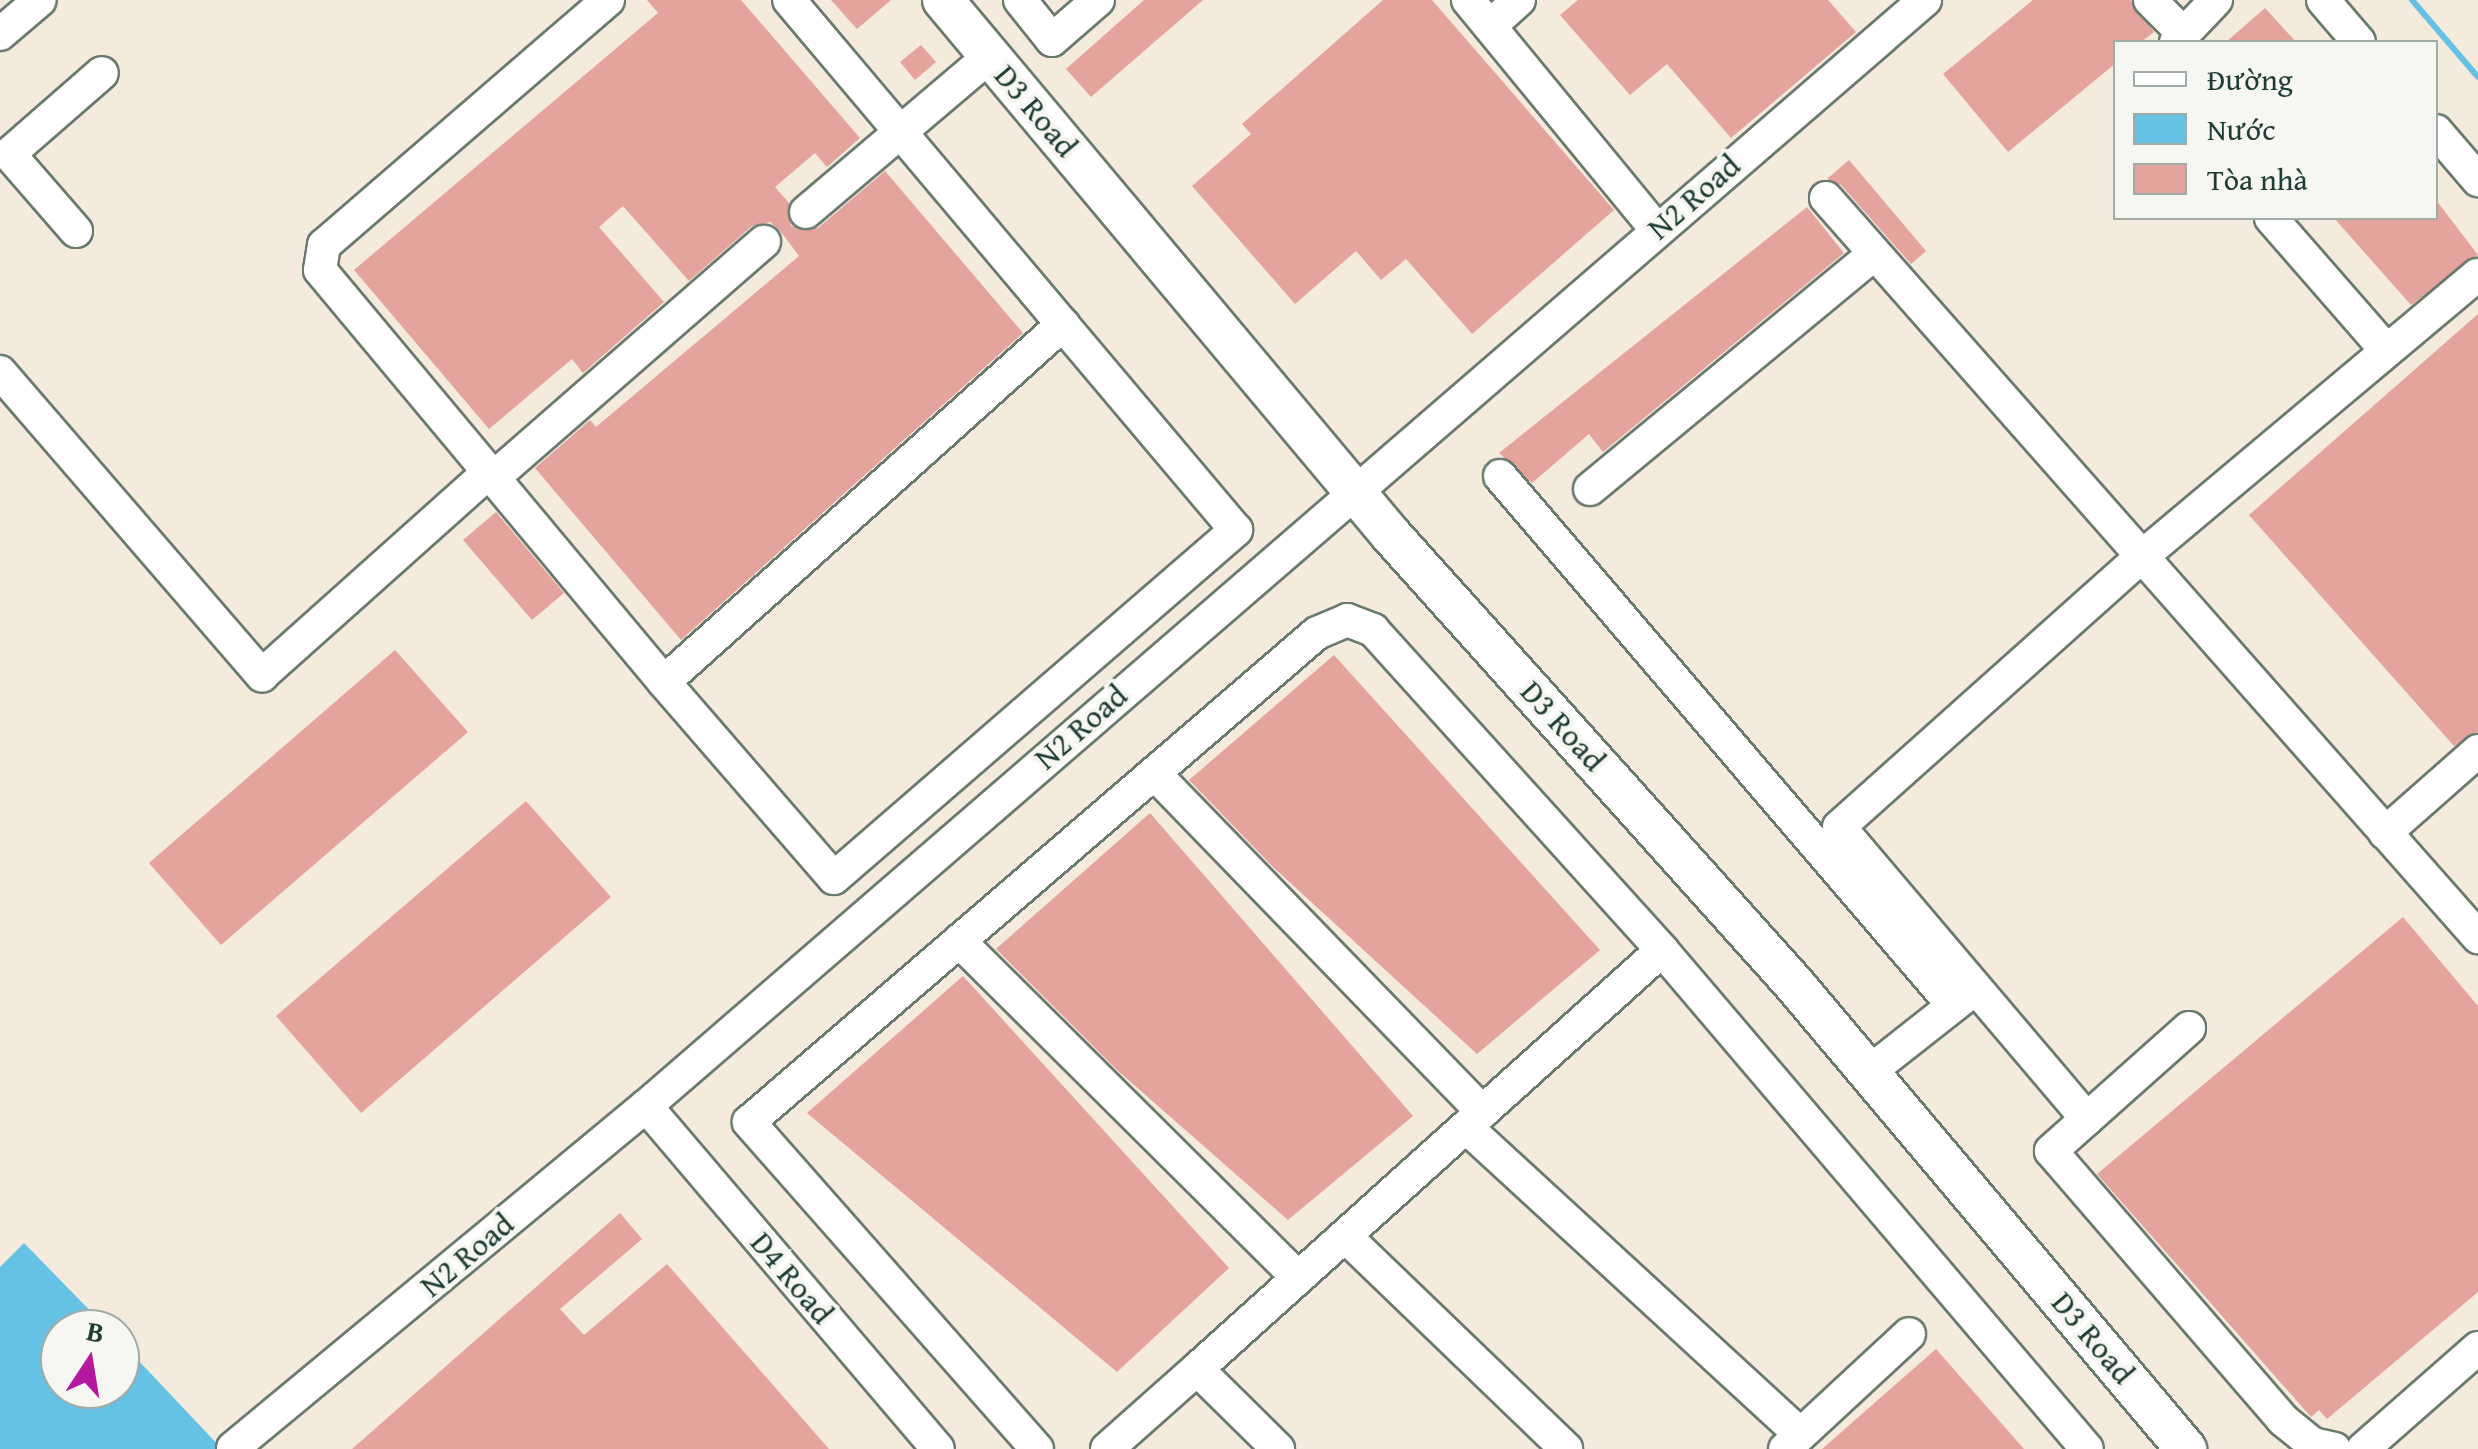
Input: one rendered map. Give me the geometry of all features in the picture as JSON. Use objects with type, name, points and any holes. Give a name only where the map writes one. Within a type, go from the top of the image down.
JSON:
[{"type":"main road","name":"D3 Road","points":[[943,0],[1354,490],[1868,1072],[2186,1449]]},
{"type":"street","points":[[0,34],[40,0]]},
{"type":"street","points":[[608,0],[324,245],[320,270],[489,476],[834,878],[1236,530],[789,0]]},
{"type":"street","points":[[1020,0],[1052,40],[1098,0]]},
{"type":"street","points":[[1468,0],[1656,230]]},
{"type":"street","points":[[1490,26],[1519,0]]},
{"type":"street","name":"N2 Road","points":[[232,1448],[646,1106],[1925,0]]},
{"type":"street","points":[[2150,0],[2179,38],[2216,0]]},
{"type":"street","points":[[2322,0],[2357,40]]},
{"type":"street","points":[[806,212],[990,56]]},
{"type":"street","points":[[76,231],[3,153],[102,74]]},
{"type":"street","points":[[2438,133],[2478,180]]},
{"type":"street","points":[[1826,198],[2140,560],[2478,937]]},
{"type":"street","points":[[2273,220],[2386,350]]},
{"type":"street","points":[[0,372],[262,675],[764,242]]},
{"type":"street","points":[[1590,489],[1874,254]]},
{"type":"street","points":[[1964,997],[1839,827],[2140,560],[2478,276]]},
{"type":"street","points":[[664,682],[1063,324]]},
{"type":"street","points":[[1500,476],[1964,997],[2086,1119]]},
{"type":"street","points":[[1037,1449],[748,1122],[1317,632],[1347,620],[1361,623],[1662,950],[2087,1449]]},
{"type":"street","points":[[2385,834],[2478,751]]},
{"type":"street","points":[[1154,773],[1474,1120],[1793,1442],[1909,1334]]},
{"type":"street","points":[[958,941],[1298,1278]]},
{"type":"street","points":[[1107,1449],[1662,950]]},
{"type":"street","points":[[1868,1072],[1964,997]]},
{"type":"street","points":[[2189,1028],[2051,1151],[2283,1420],[2313,1444],[2334,1449]]},
{"type":"street","name":"D4 Road","points":[[646,1106],[938,1449]]},
{"type":"street","points":[[1344,1236],[1566,1449]]},
{"type":"street","points":[[2363,1449],[2478,1348]]},
{"type":"street","points":[[1198,1369],[1278,1449]]},
{"type":"water","points":[[24,1243],[88,1309],[40,1309],[40,1409],[140,1409],[140,1362],[222,1449],[0,1449],[0,1267]]},
{"type":"building","points":[[647,0],[741,0],[860,138],[827,167],[815,153],[775,187],[789,203],[791,226],[818,228],[885,171],[1023,333],[681,640],[535,468],[590,420],[596,427],[799,256],[778,228],[770,222],[752,226],[689,281],[623,206],[599,227],[664,302],[583,373],[572,359],[489,429],[354,270],[658,13]]},
{"type":"building","points":[[831,0],[891,0],[857,29]]},
{"type":"building","points":[[1144,0],[1203,0],[1091,97],[1066,69]]},
{"type":"building","points":[[1383,0],[1432,0],[1614,210],[1472,334],[1406,259],[1381,280],[1356,251],[1295,304],[1192,186],[1251,134],[1242,124]]},
{"type":"building","points":[[1578,0],[1828,0],[1856,32],[1731,138],[1667,64],[1630,95],[1560,15]]},
{"type":"building","points":[[2033,0],[2131,0],[2154,32],[2144,40],[2113,40],[2113,65],[2008,152],[1943,74]]},
{"type":"building","points":[[2265,8],[2294,40],[2228,40]]},
{"type":"building","points":[[921,45],[936,62],[915,80],[900,62]]},
{"type":"building","points":[[1849,160],[1926,251],[1911,264],[1841,185],[1827,179]]},
{"type":"building","points":[[2438,203],[2478,255],[2411,305],[2336,220],[2438,220]]},
{"type":"building","points":[[1807,207],[1844,253],[1603,452],[1589,434],[1532,483],[1499,453]]},
{"type":"building","points":[[2478,314],[2478,732],[2454,746],[2249,515]]},
{"type":"building","points":[[496,512],[564,593],[532,620],[463,540]]},
{"type":"building","points":[[395,650],[468,732],[221,945],[149,863]]},
{"type":"building","points":[[1334,655],[1600,950],[1477,1054],[1273,867],[1189,780]]},
{"type":"building","points":[[526,801],[611,897],[361,1113],[276,1016]]},
{"type":"building","points":[[1150,813],[1413,1116],[1288,1220],[1117,1070],[996,949]]},
{"type":"building","points":[[2403,917],[2478,1006],[2478,1292],[2327,1419],[2319,1410],[2311,1417],[2097,1174]]},
{"type":"building","points":[[963,976],[1229,1268],[1117,1372],[807,1113]]},
{"type":"building","points":[[620,1213],[642,1239],[560,1309],[584,1335],[667,1264],[829,1449],[352,1449]]},
{"type":"building","points":[[1936,1349],[2024,1449],[1822,1449]]},
{"type":"waterway","points":[[2412,0],[2478,77]]}]
